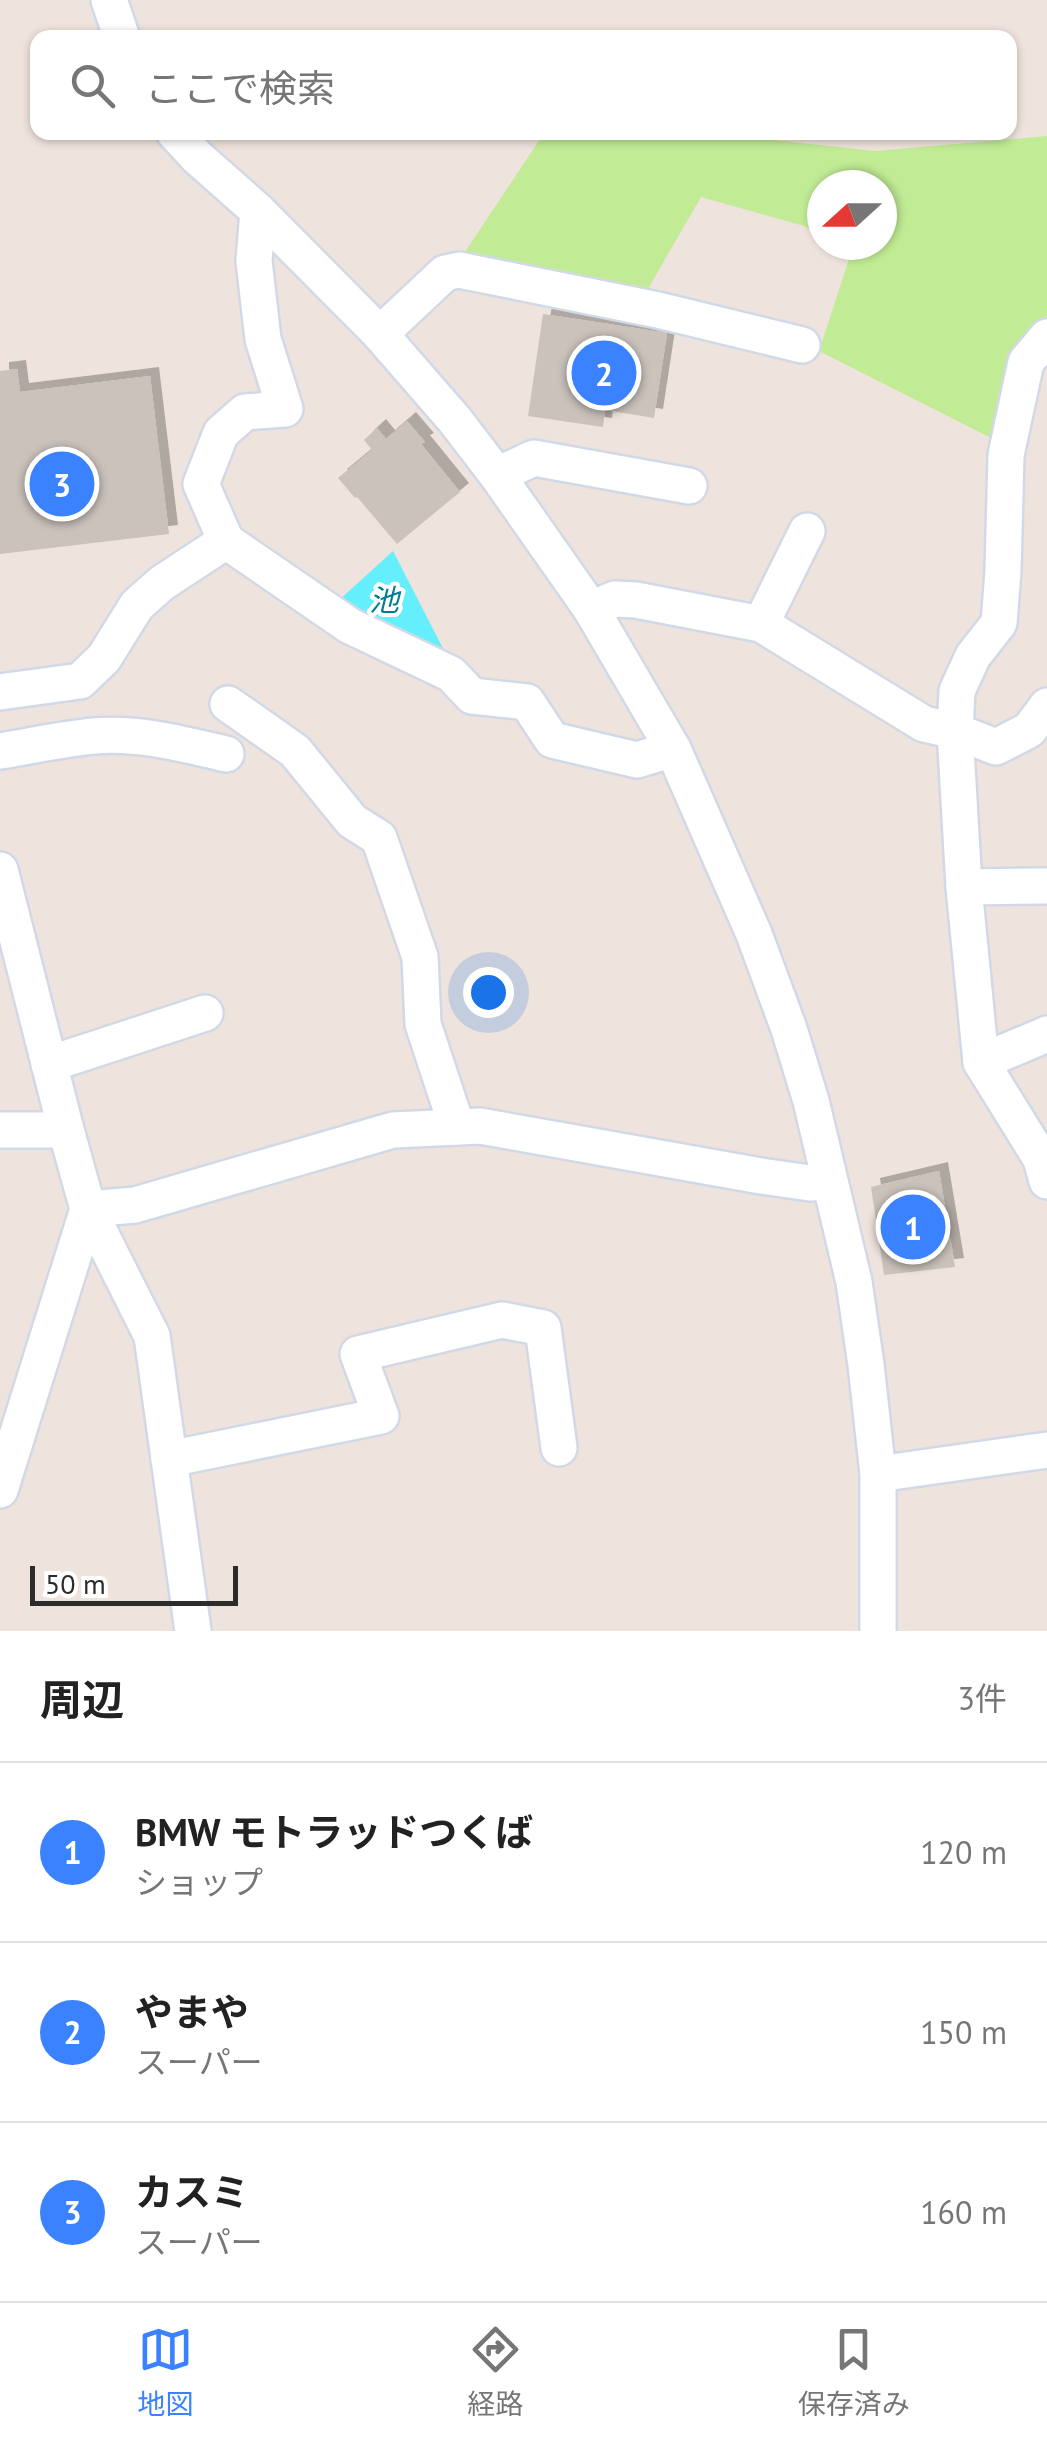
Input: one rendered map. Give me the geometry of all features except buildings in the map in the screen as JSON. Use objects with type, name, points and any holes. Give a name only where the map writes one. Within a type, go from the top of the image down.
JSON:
[{"type":"street","points":[[108,0],[119,30]]},
{"type":"street","points":[[181,140],[380,334],[454,419],[591,609],[673,749],[754,934],[790,1029],[854,1282],[878,1474],[878,1631]]},
{"type":"street","points":[[258,211],[254,262],[263,338],[285,409],[244,412],[221,433],[201,484],[226,541],[350,626],[450,674],[472,696],[526,702],[552,740],[637,760],[673,749]]},
{"type":"street","points":[[380,334],[445,273],[459,270],[658,310],[802,345]]},
{"type":"street","points":[[1045,1166],[981,1062],[954,732],[957,691],[973,656],[998,623],[1004,571],[1006,455],[1026,362],[1047,337]]},
{"type":"street","points":[[498,475],[534,458],[689,486]]},
{"type":"street","points":[[761,624],[807,531]]},
{"type":"street","points":[[0,692],[80,682],[104,658],[137,605],[162,582],[226,541]]},
{"type":"street","points":[[591,609],[615,600],[636,600],[761,624],[924,724],[996,746],[1029,730],[1047,706]]},
{"type":"street","points":[[80,682],[95,736]]},
{"type":"street","points":[[228,704],[296,751],[352,822],[379,838],[420,958],[424,1024],[457,1127]]},
{"type":"street","points":[[0,751],[95,736],[127,736],[226,754]]},
{"type":"street","points":[[0,870],[88,1209],[152,1336],[193,1631]]},
{"type":"street","points":[[964,888],[1047,886]]},
{"type":"street","points":[[49,1064],[205,1013]]},
{"type":"street","points":[[981,1062],[1047,1034]]},
{"type":"street","points":[[88,1209],[135,1205],[393,1130],[480,1126],[761,1176],[828,1182]]},
{"type":"street","points":[[0,1130],[66,1130]]},
{"type":"street","points":[[0,1490],[88,1209]]},
{"type":"street","points":[[169,1459],[381,1416],[358,1354],[502,1320],[542,1328],[559,1448]]},
{"type":"street","points":[[878,1474],[1047,1450]]},
{"type":"green space","points":[[1047,136],[1047,316],[1010,356],[993,439],[819,351],[849,260],[897,260],[897,170],[807,170],[807,228],[701,197],[645,294],[465,252],[539,140],[773,140],[875,151]]},
{"type":"water","name":"池","points":[[393,551],[452,666],[337,602]]},
{"type":"place","name":"やまや","points":[[604,373]]},
{"type":"place","name":"カスミ","points":[[62,484]]},
{"type":"place","name":"BMW モトラッドつくば","points":[[913,1227]]}]
